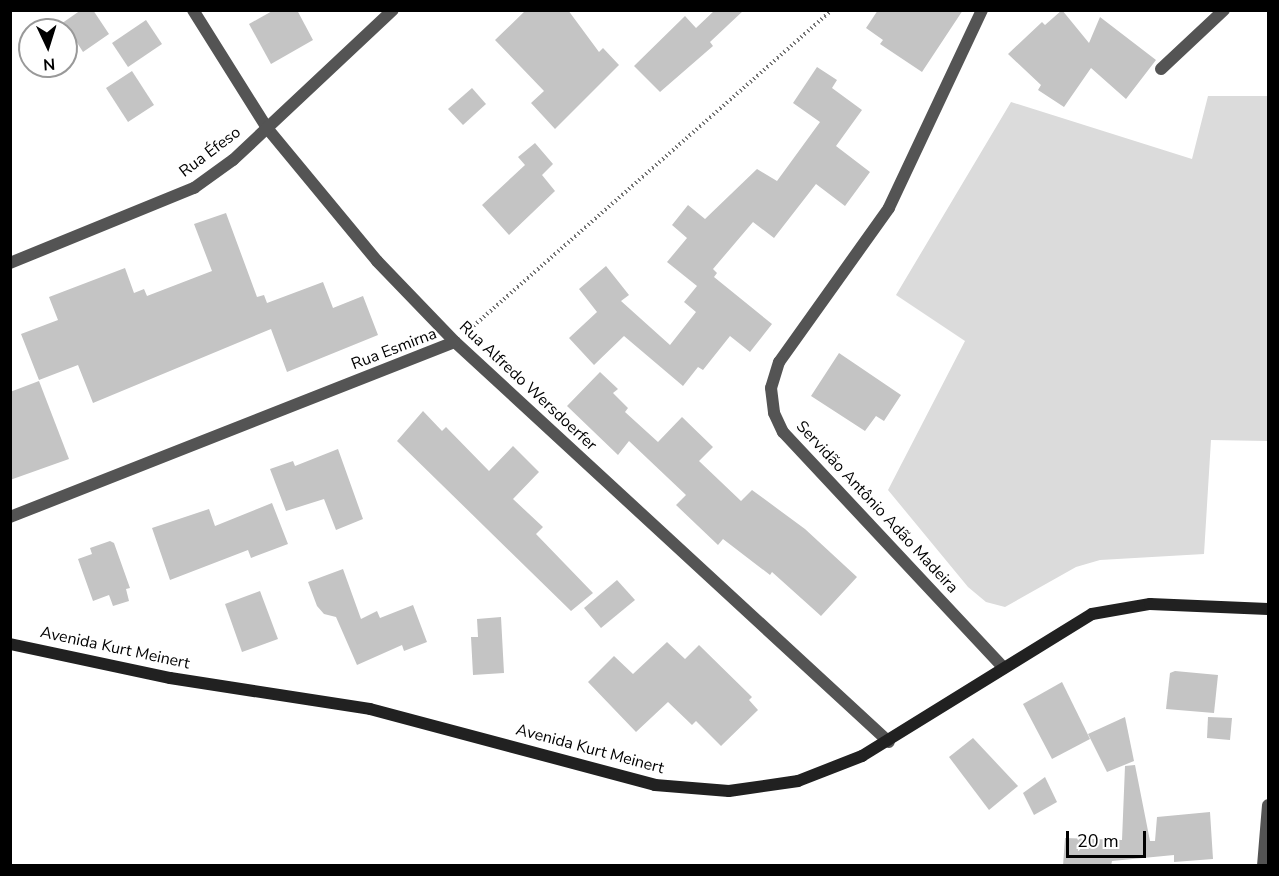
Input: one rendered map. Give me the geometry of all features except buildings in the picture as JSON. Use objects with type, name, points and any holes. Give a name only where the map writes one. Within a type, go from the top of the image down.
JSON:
[{"type":"main road","name":"Avenida Kurt Meinert","points":[[10,644],[170,678],[370,709],[655,785],[729,791],[765,788],[819,774],[889,742],[1069,625],[1092,614],[1124,606],[1169,603],[1269,609]]},
{"type":"street","name":"Rua Alfredo Wersdoerfer","points":[[193,10],[267,128],[377,261],[455,342],[889,742]]},
{"type":"street","name":"Rua Éfeso","points":[[10,263],[194,188],[267,128],[393,10]]},
{"type":"street","name":"Servidão Antônio Adão Madeira","points":[[982,10],[889,208],[779,362],[771,388],[774,412],[783,432],[1004,668]]},
{"type":"street","points":[[1161,69],[1224,10]]},
{"type":"street","name":"Rua Esmirna","points":[[10,517],[455,342]]},
{"type":"street","points":[[1263,866],[1269,805]]},
{"type":"path","name":"Rua Esmirna","points":[[455,342],[832,10]]},
{"type":"shaded area","points":[[1208,96],[1268,96],[1268,441],[1211,440],[1204,554],[1100,560],[1076,567],[1005,607],[986,602],[968,587],[888,490],[965,341],[896,295],[1011,102],[1192,159]]}]
